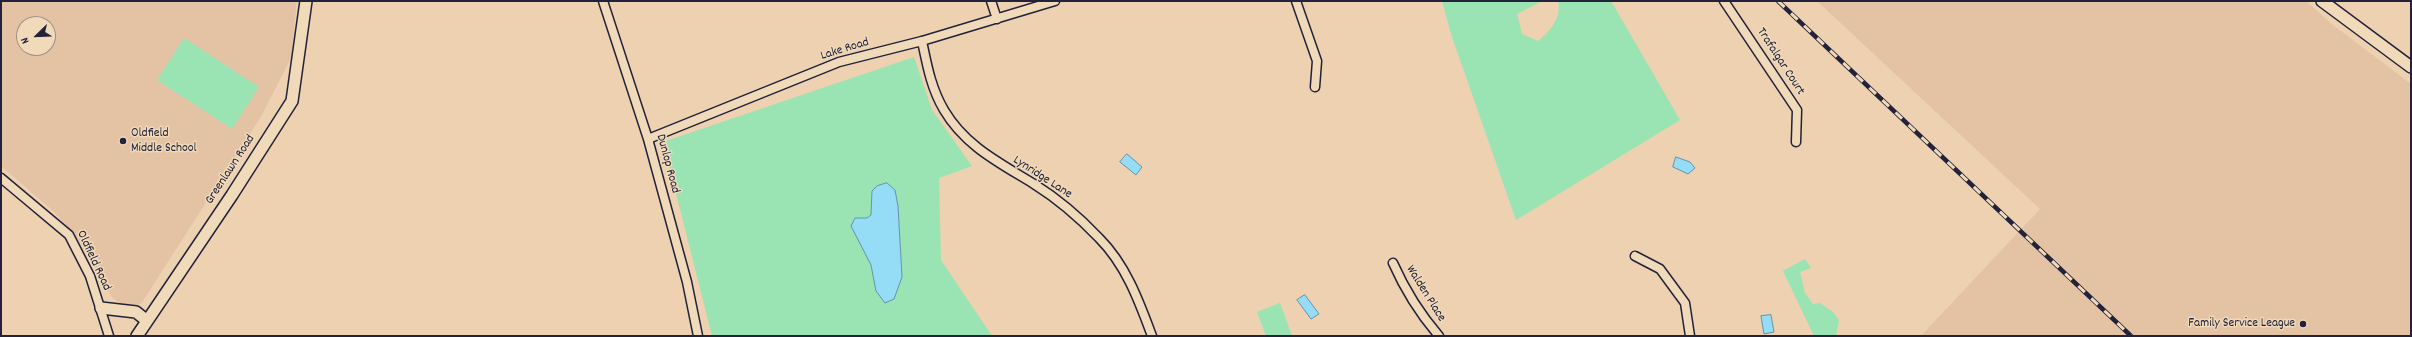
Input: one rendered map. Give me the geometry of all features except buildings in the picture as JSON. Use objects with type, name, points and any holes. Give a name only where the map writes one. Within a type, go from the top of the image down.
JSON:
[{"type":"main road","name":"Greenlawn Road","points":[[136,336],[212,225],[292,101],[306,1]]},
{"type":"main road","points":[[2322,1],[2411,67]]},
{"type":"main road","points":[[101,308],[136,312],[146,320]]},
{"type":"street","name":"Dunlop Road","points":[[603,1],[648,139],[687,282],[698,336]]},
{"type":"street","points":[[991,1],[997,19]]},
{"type":"street","name":"Lake Road","points":[[648,139],[839,62],[922,41],[1055,1]]},
{"type":"street","points":[[1296,1],[1317,60],[1315,87]]},
{"type":"street","name":"Trafalgar Court","points":[[1724,1],[1797,110],[1796,142]]},
{"type":"street","name":"Lynridge Lane","points":[[922,41],[931,82],[944,111],[966,138],[989,158],[1041,189],[1073,213],[1100,239],[1118,261],[1136,295],[1152,336]]},
{"type":"street","name":"Oldfield Road","points":[[1,178],[69,235],[90,276],[110,336]]},
{"type":"street","points":[[1635,256],[1660,269],[1684,303],[1690,336]]},
{"type":"street","name":"Walden Place","points":[[1393,263],[1404,288],[1425,320],[1439,336]]},
{"type":"shaded area","name":"Oldfield Middle School","points":[[1,1],[297,1],[291,58],[262,115],[143,301],[135,308],[125,307],[112,297],[76,236],[51,209],[1,166]]},
{"type":"shaded area","points":[[1817,1],[2306,1],[2333,25],[2411,84],[2411,336],[1921,336],[2040,209]]},
{"type":"green space","points":[[1442,1],[1542,1],[1517,14],[1522,34],[1538,41],[1551,29],[1557,18],[1559,7],[1558,1],[1611,1],[1680,120],[1516,220],[1451,34]]},
{"type":"green space","points":[[184,38],[259,87],[232,129],[157,80]]},
{"type":"green space","points":[[914,57],[932,110],[972,166],[939,178],[941,260],[992,336],[712,336],[663,142]],"holes":[[[872,191],[898,206],[902,277],[876,291],[871,265],[855,218],[867,218],[871,215]]]},
{"type":"green space","points":[[1805,259],[1811,268],[1800,272],[1805,293],[1813,304],[1820,303],[1833,312],[1839,320],[1836,336],[1814,336],[1783,271]]},
{"type":"green space","points":[[1280,303],[1292,336],[1266,336],[1257,312]]},
{"type":"water","points":[[1127,154],[1142,167],[1136,175],[1120,162]]},
{"type":"water","points":[[1676,157],[1690,162],[1695,168],[1688,174],[1673,167]]},
{"type":"water","points":[[887,183],[895,190],[898,206],[902,277],[894,299],[885,303],[876,291],[871,265],[851,226],[855,218],[867,218],[871,215],[872,191],[877,186]]},
{"type":"water","points":[[1305,295],[1319,314],[1311,319],[1297,300]]},
{"type":"water","points":[[1771,315],[1774,332],[1764,334],[1761,316]]},
{"type":"railway","points":[[1778,1],[2131,336]]},
{"type":"place","name":"Oldfield Middle School","points":[[123,141]]},
{"type":"place","name":"Family Service League","points":[[2303,324]]}]
